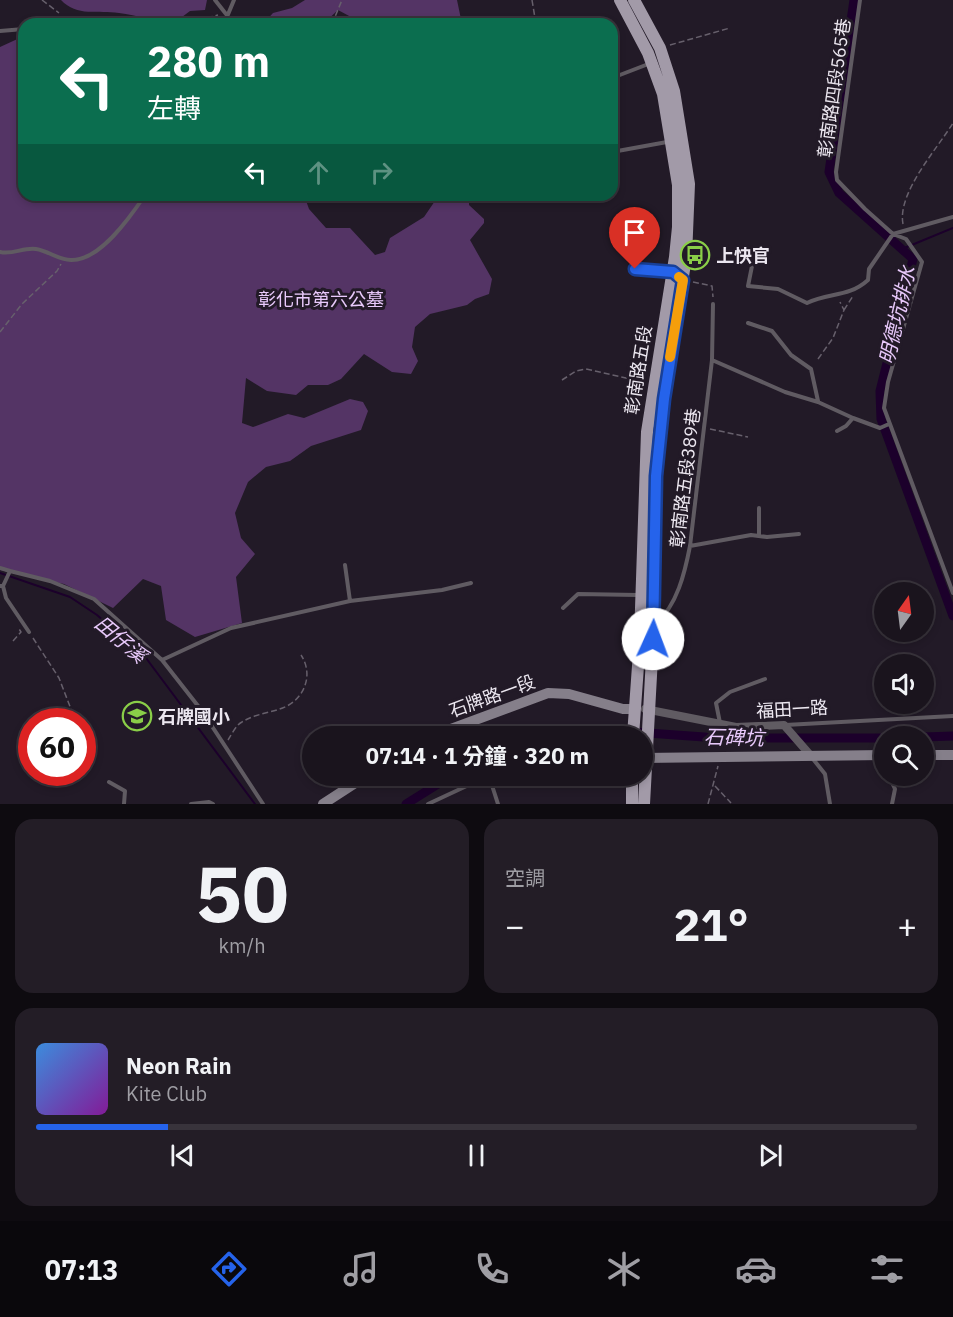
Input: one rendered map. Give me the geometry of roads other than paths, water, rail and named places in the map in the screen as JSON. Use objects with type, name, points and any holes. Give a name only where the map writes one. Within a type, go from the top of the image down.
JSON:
[{"type":"main road","name":"彰南路五段","points":[[620,0],[652,63],[663,94],[678,206],[673,272],[653,384],[644,474],[641,595],[633,726]]},
{"type":"main road","name":"彰南路五段","points":[[634,0],[660,48],[674,91],[689,183],[689,228],[664,399],[656,476],[653,626],[647,726]]},
{"type":"main road","points":[[634,786],[636,802]]},
{"type":"main road","name":"彰南路五段","points":[[636,802],[639,786]]},
{"type":"street","points":[[635,269],[673,272],[683,280]]},
{"type":"street","name":"石牌路一段","points":[[459,726],[548,693],[569,694],[634,714]]},
{"type":"street","name":"福田一路","points":[[634,714],[736,727],[784,725]]},
{"type":"street","points":[[784,725],[811,756]]},
{"type":"street","points":[[934,755],[953,755]]},
{"type":"street","points":[[653,758],[874,758]]},
{"type":"street","points":[[323,804],[349,786]]},
{"type":"lane","points":[[215,0],[226,14]]},
{"type":"lane","points":[[225,18],[234,0]]},
{"type":"lane","name":"彰南路四段565巷","points":[[860,0],[836,164],[837,180],[893,236]]},
{"type":"lane","points":[[0,31],[18,30]]},
{"type":"lane","points":[[618,76],[652,63]]},
{"type":"lane","points":[[618,151],[671,142]]},
{"type":"lane","points":[[0,252],[8,254],[37,249],[63,260],[75,261],[94,252],[128,222],[142,201]]},
{"type":"lane","points":[[755,251],[748,286],[778,289],[807,303],[822,296],[837,296],[857,290],[868,280],[868,269],[893,236],[953,218]]},
{"type":"lane","points":[[893,236],[906,239],[922,262],[888,382],[884,408],[888,425],[953,593]]},
{"type":"lane","name":"彰南路五段389巷","points":[[653,626],[664,616],[684,574],[690,546],[706,428],[712,360],[713,304]]},
{"type":"lane","points":[[748,323],[772,331],[791,355],[811,369],[818,402]]},
{"type":"lane","points":[[712,360],[785,392],[818,402],[880,428],[888,425]]},
{"type":"lane","points":[[837,431],[853,418]]},
{"type":"lane","points":[[759,508],[759,536]]},
{"type":"lane","points":[[690,546],[751,535],[799,534]]},
{"type":"lane","points":[[345,565],[350,601]]},
{"type":"lane","points":[[0,568],[50,581],[94,599],[162,660],[202,711],[263,804]]},
{"type":"lane","points":[[10,571],[1,586],[6,598],[29,632]]},
{"type":"lane","points":[[162,660],[231,628],[350,601],[442,590],[471,583]]},
{"type":"lane","points":[[563,608],[578,594],[641,595]]},
{"type":"lane","points":[[720,724],[716,703],[722,696],[765,679]]},
{"type":"lane","name":"福田一路","points":[[784,725],[953,716]]},
{"type":"lane","points":[[811,756],[825,774],[830,804]]},
{"type":"lane","points":[[110,782],[125,790],[124,804]]},
{"type":"lane","points":[[428,804],[467,786]]},
{"type":"lane","points":[[492,786],[498,804]]},
{"type":"lane","points":[[892,804],[894,786]]},
{"type":"lane","points":[[191,804],[209,802],[213,804]]},
{"type":"waterway","name":"明德坑排水","points":[[854,0],[829,172],[839,193],[913,259],[880,391],[881,419],[953,616]]},
{"type":"waterway","points":[[902,249],[953,228]]},
{"type":"waterway","name":"田仔溪","points":[[0,573],[70,597],[97,615],[146,658],[255,804]]},
{"type":"waterway","name":"石碑坑","points":[[653,733],[718,738],[874,738]]},
{"type":"waterway","name":"石碑坑","points":[[934,737],[953,736]]},
{"type":"waterway","name":"石碑坑","points":[[406,804],[435,786]]},
{"type":"place","name":"上快官","points":[[695,255]]},
{"type":"place","name":"石牌國小","points":[[137,716]]},
{"type":"park label","name":"彰化市第六公墓","points":[[321,299]]}]
